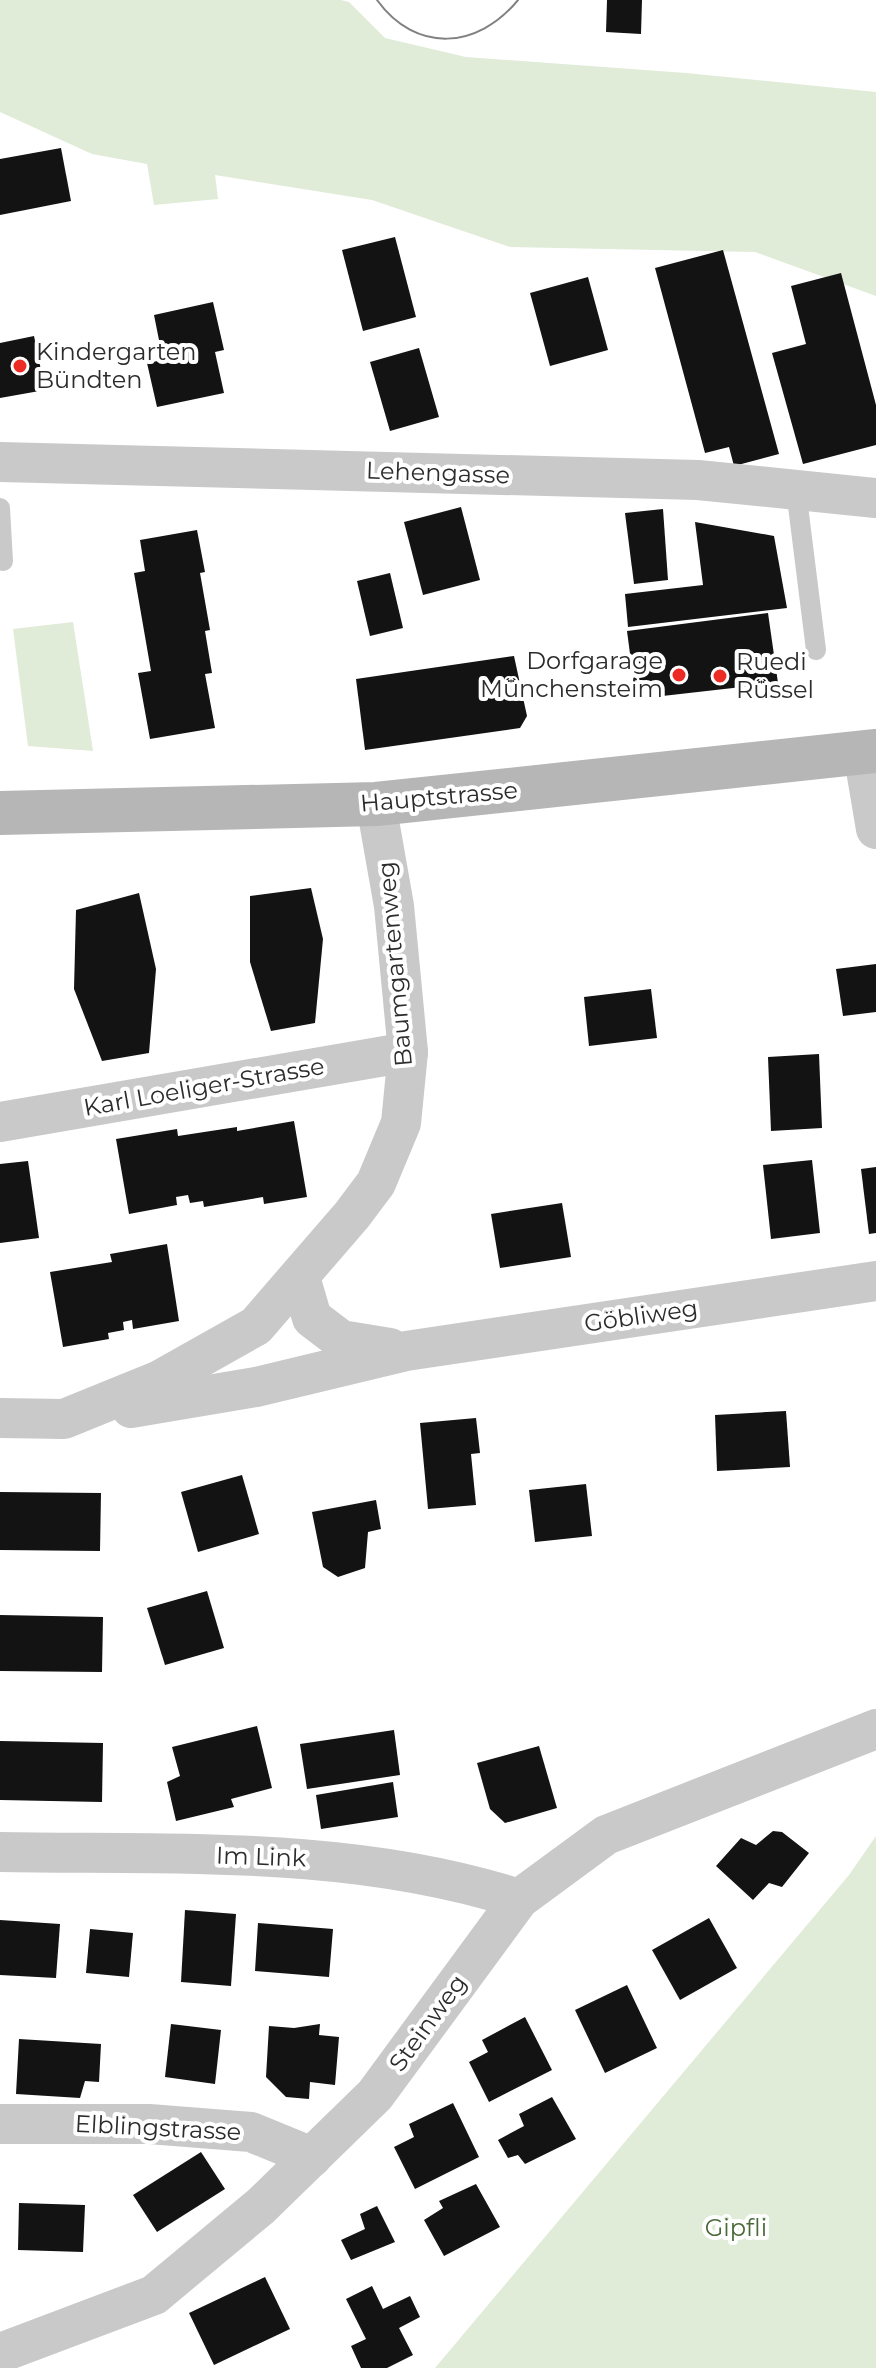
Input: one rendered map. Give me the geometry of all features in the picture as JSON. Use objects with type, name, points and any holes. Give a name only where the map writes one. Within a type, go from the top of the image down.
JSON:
[{"type":"main road","name":"Hauptstrasse","points":[[0,813],[376,804],[870,752]]},
{"type":"street","name":"Lehengasse","points":[[0,462],[698,480],[876,498]]},
{"type":"street","points":[[870,752],[876,829]]},
{"type":"street","name":"Baumgartenweg","points":[[0,1418],[64,1419],[160,1380],[256,1326],[376,1183],[401,1123],[408,1052],[394,906],[376,804]]},
{"type":"street","name":"Karl Loeliger-Strasse","points":[[0,1122],[408,1052]]},
{"type":"street","name":"Göbliweg","points":[[300,1277],[312,1318],[341,1340],[406,1351]]},
{"type":"street","name":"Göbliweg","points":[[64,1419],[256,1387],[406,1351],[876,1281]]},
{"type":"street","name":"Steinweg","points":[[0,2353],[154,2295],[261,2206],[375,2095],[519,1899],[606,1835],[876,1729]]},
{"type":"street","name":"Im Link","points":[[0,1852],[297,1856],[475,1885],[519,1899]]},
{"type":"street","name":"Elblingstrasse","points":[[0,2124],[149,2124],[251,2132],[312,2157]]},
{"type":"lane","points":[[796,490],[816,650]]},
{"type":"lane","points":[[0,508],[3,561]]},
{"type":"green space","points":[[0,0],[341,0],[349,2],[385,38],[466,57],[686,73],[876,92],[876,296],[755,252],[510,247],[372,200],[215,175],[218,199],[154,205],[147,164],[92,154],[0,112]]},
{"type":"green space","points":[[73,622],[93,751],[28,746],[13,629]]},
{"type":"green space","name":"Gipfli","points":[[876,1836],[876,2368],[435,2368],[849,1875]]},
{"type":"building","points":[[607,0],[642,0],[641,34],[606,32]]},
{"type":"building","points":[[61,148],[71,201],[0,215],[0,159]]},
{"type":"building","points":[[395,237],[416,317],[363,331],[342,250]]},
{"type":"building","points":[[723,250],[779,454],[734,466],[729,447],[705,453],[655,268]]},
{"type":"building","points":[[841,273],[876,405],[876,445],[803,464],[772,353],[806,344],[791,286]]},
{"type":"building","points":[[588,277],[608,350],[550,366],[530,293]]},
{"type":"building","points":[[213,302],[224,350],[215,352],[224,393],[157,407],[147,363],[163,360],[154,315]]},
{"type":"building","name":"Kindergarten Bündten","points":[[34,336],[45,390],[0,398],[0,343]]},
{"type":"building","points":[[419,348],[439,417],[390,431],[370,362]]},
{"type":"building","points":[[461,507],[480,580],[423,595],[404,522]]},
{"type":"building","points":[[663,509],[668,580],[634,584],[625,513]]},
{"type":"building","points":[[695,522],[774,536],[787,608],[628,627],[625,594],[703,585]]},
{"type":"building","points":[[197,530],[205,572],[200,573],[210,630],[205,631],[212,673],[205,674],[215,728],[150,739],[138,673],[151,671],[134,573],[145,571],[140,540]]},
{"type":"building","points":[[390,573],[403,628],[370,636],[357,581]]},
{"type":"building","points":[[768,613],[778,683],[636,699],[627,631]]},
{"type":"building","points":[[514,656],[527,716],[520,728],[365,750],[356,679]]},
{"type":"building","points":[[311,888],[323,939],[315,1023],[271,1031],[250,962],[250,896]]},
{"type":"building","points":[[139,893],[156,969],[149,1053],[102,1061],[74,989],[76,910]]},
{"type":"building","points":[[876,964],[876,1012],[843,1016],[836,969]]},
{"type":"building","points":[[651,989],[657,1038],[589,1046],[584,997]]},
{"type":"building","points":[[819,1054],[822,1128],[771,1131],[768,1057]]},
{"type":"building","points":[[294,1121],[307,1197],[264,1204],[263,1197],[204,1207],[203,1201],[190,1203],[188,1195],[176,1197],[177,1205],[129,1214],[116,1139],[177,1129],[178,1136],[237,1127],[237,1131]]},
{"type":"building","points":[[812,1160],[820,1233],[771,1239],[763,1165]]},
{"type":"building","points":[[28,1161],[39,1238],[0,1243],[0,1164]]},
{"type":"building","points":[[876,1167],[876,1233],[869,1234],[861,1169]]},
{"type":"building","points":[[562,1203],[571,1257],[500,1268],[491,1214]]},
{"type":"building","points":[[167,1244],[179,1321],[133,1329],[132,1320],[123,1322],[124,1330],[108,1333],[109,1339],[63,1347],[50,1272],[112,1262],[110,1254]]},
{"type":"building","points":[[786,1411],[790,1467],[717,1471],[715,1415]]},
{"type":"building","points":[[476,1418],[480,1453],[471,1454],[476,1505],[428,1509],[420,1423]]},
{"type":"building","points":[[242,1475],[259,1534],[198,1552],[181,1492]]},
{"type":"building","points":[[586,1484],[592,1536],[535,1542],[529,1490]]},
{"type":"building","points":[[0,1492],[101,1493],[100,1551],[0,1550]]},
{"type":"building","points":[[376,1500],[381,1529],[368,1532],[365,1568],[338,1577],[323,1567],[312,1512]]},
{"type":"building","points":[[207,1591],[224,1648],[165,1665],[147,1608]]},
{"type":"building","points":[[0,1615],[103,1617],[102,1672],[0,1671]]},
{"type":"building","points":[[257,1726],[272,1788],[231,1799],[234,1807],[176,1821],[167,1782],[180,1776],[172,1747]]},
{"type":"building","points":[[394,1730],[400,1775],[307,1789],[300,1744]]},
{"type":"building","points":[[0,1741],[103,1743],[102,1802],[0,1800]]},
{"type":"building","points":[[539,1746],[557,1808],[505,1823],[490,1809],[477,1763]]},
{"type":"building","points":[[393,1782],[398,1817],[321,1829],[316,1795]]},
{"type":"building","points":[[773,1831],[782,1832],[809,1853],[782,1887],[769,1883],[753,1900],[716,1866],[741,1838],[756,1845]]},
{"type":"building","points":[[185,1910],[236,1914],[231,1986],[181,1982]]},
{"type":"building","points":[[709,1918],[737,1968],[680,2000],[652,1950]]},
{"type":"building","points":[[0,1920],[60,1924],[56,1978],[0,1975]]},
{"type":"building","points":[[258,1923],[333,1929],[329,1977],[255,1971]]},
{"type":"building","points":[[90,1929],[133,1933],[129,1977],[86,1973]]},
{"type":"building","points":[[627,1985],[657,2048],[605,2073],[575,2010]]},
{"type":"building","points":[[525,2017],[552,2070],[489,2102],[469,2062],[488,2052],[482,2040]]},
{"type":"building","points":[[171,2024],[221,2030],[215,2084],[165,2077]]},
{"type":"building","points":[[320,2024],[319,2035],[339,2037],[335,2085],[310,2082],[309,2099],[286,2097],[266,2077],[269,2026],[294,2028]]},
{"type":"building","points":[[19,2039],[101,2044],[99,2082],[85,2081],[80,2098],[16,2094]]},
{"type":"building","points":[[552,2097],[576,2139],[525,2164],[518,2155],[508,2158],[498,2140],[524,2126],[519,2114]]},
{"type":"building","points":[[453,2103],[479,2157],[415,2189],[394,2147],[414,2137],[409,2124]]},
{"type":"building","points":[[201,2152],[225,2189],[157,2232],[133,2195]]},
{"type":"building","points":[[476,2184],[500,2227],[444,2256],[424,2220],[443,2208],[439,2201]]},
{"type":"building","points":[[19,2203],[85,2205],[83,2252],[18,2250]]},
{"type":"building","points":[[377,2206],[395,2242],[351,2260],[341,2240],[365,2229],[360,2214]]},
{"type":"building","points":[[265,2277],[290,2329],[214,2365],[189,2313]]},
{"type":"building","points":[[372,2286],[383,2309],[410,2296],[420,2317],[399,2328],[413,2355],[387,2368],[361,2368],[351,2346],[366,2339],[346,2299]]},
{"type":"tram line","points":[[377,0],[393,18],[410,30],[428,37],[447,39],[466,36],[485,28],[518,0]]},
{"type":"place","name":"Kindergarten Bündten","points":[[20,366]]},
{"type":"place","name":"Dorfgarage Münchensteim","points":[[679,675]]},
{"type":"place","name":"Ruedi Rüssel","points":[[720,676]]}]
